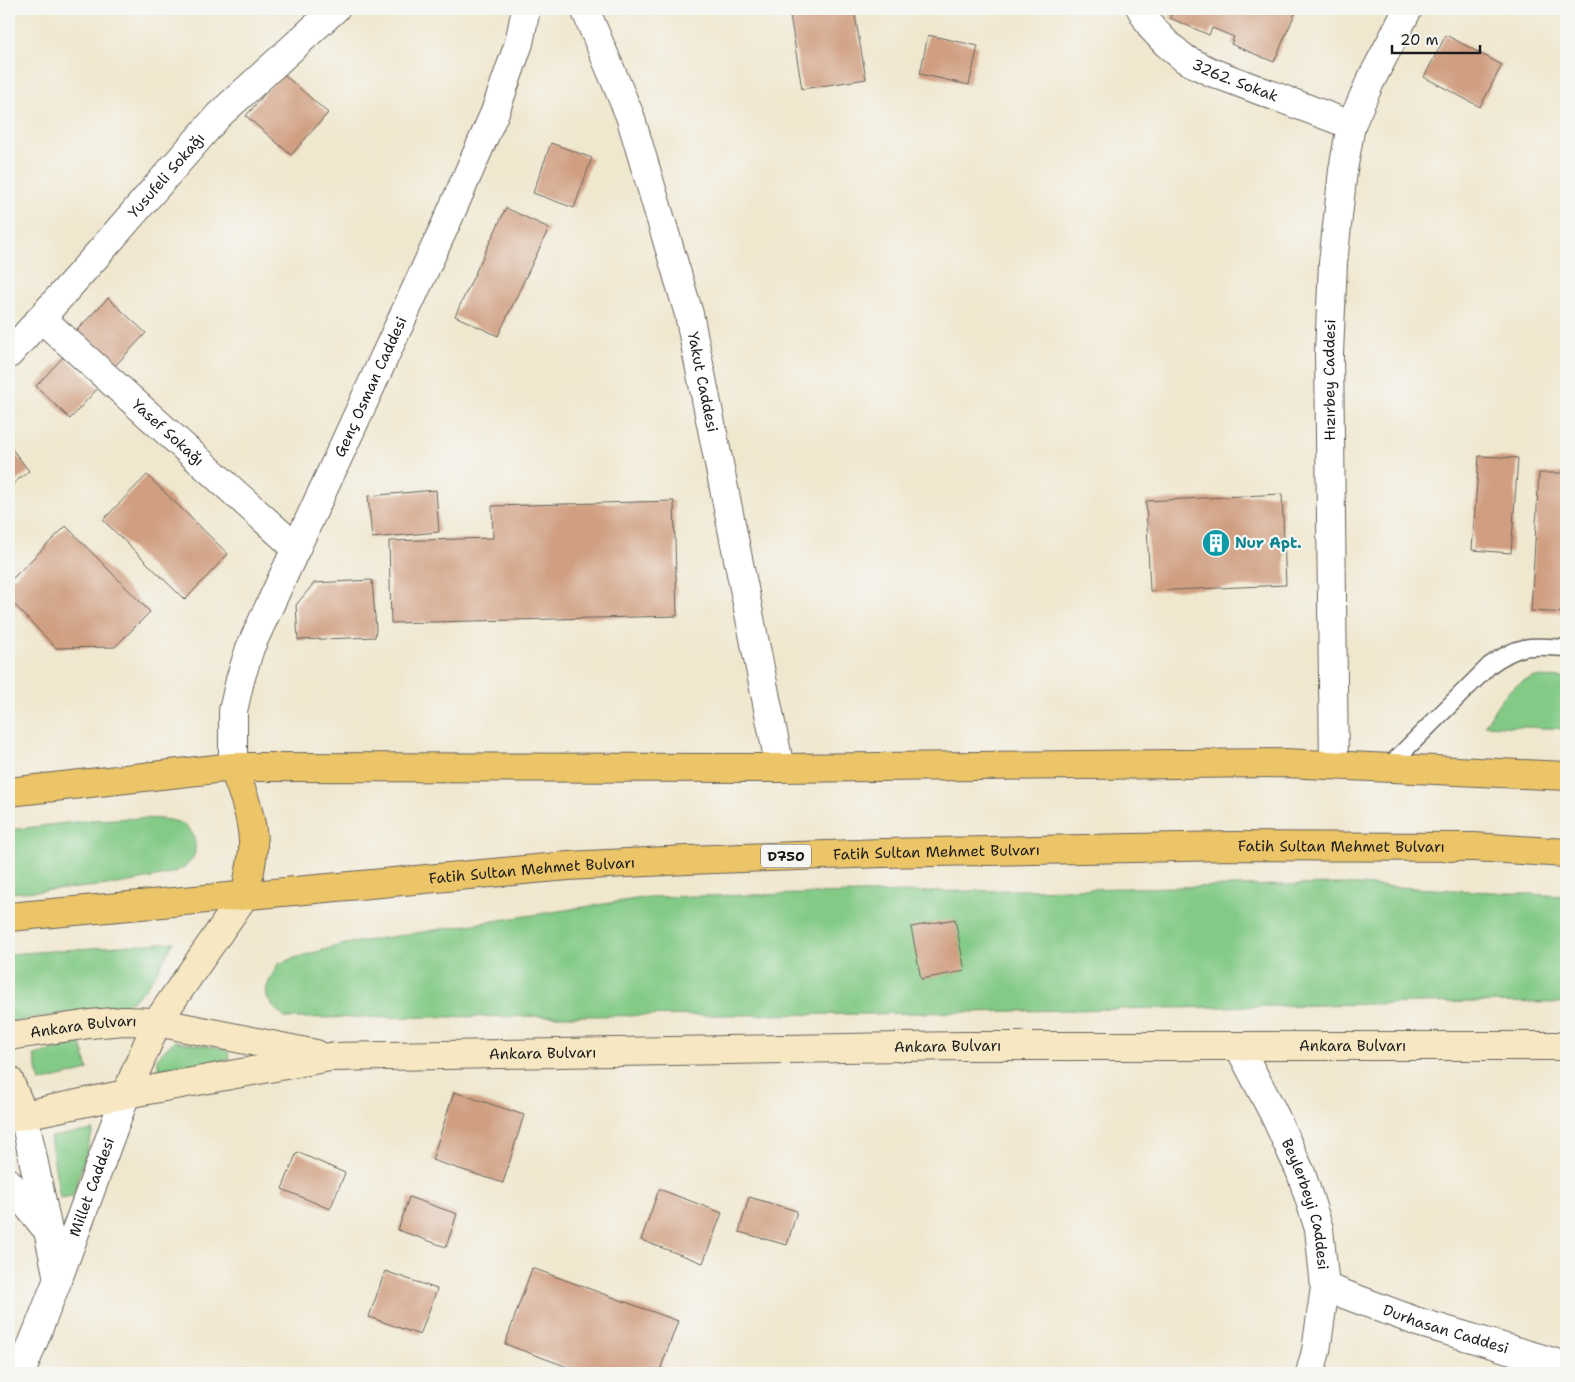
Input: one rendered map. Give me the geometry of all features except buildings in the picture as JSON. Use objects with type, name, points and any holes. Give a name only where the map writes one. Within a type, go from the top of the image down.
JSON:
[{"type":"highway","points":[[9,792],[233,767],[780,768],[1274,763],[1566,776]]},
{"type":"highway","points":[[233,767],[244,797],[252,829],[253,849],[245,895]]},
{"type":"highway","name":"Fatih Sultan Mehmet Bulvarı","points":[[9,917],[568,866],[687,860],[883,853],[1231,846],[1474,848],[1566,853]]},
{"type":"main road","name":"Ankara Bulvarı","points":[[126,1094],[157,1022],[245,895]]},
{"type":"main road","name":"Ankara Bulvarı","points":[[9,1036],[90,1024],[157,1022],[330,1056]]},
{"type":"main road","name":"Ankara Bulvarı","points":[[16,1116],[330,1056],[961,1046],[1566,1046]]},
{"type":"main road","points":[[9,1080],[16,1116]]},
{"type":"street","name":"Yusufeli Sokağı","points":[[9,354],[219,115],[335,9]]},
{"type":"street","name":"Genç Osman Caddesi","points":[[233,767],[233,712],[250,648],[449,217],[495,112],[519,43],[526,9]]},
{"type":"street","name":"Yakut Caddesi","points":[[586,9],[630,116],[689,314],[780,768]]},
{"type":"street","name":"3262. Sokak","points":[[1141,9],[1152,28],[1185,59],[1211,72],[1351,125]]},
{"type":"street","name":"Hızırbey Caddesi","points":[[1334,765],[1329,353],[1334,254],[1343,170],[1351,125],[1370,82],[1408,9]]},
{"type":"street","name":"Yasef Sokağı","points":[[41,318],[296,548]]},
{"type":"street","name":"Beylerbeyi Caddesi","points":[[1239,1047],[1302,1173],[1319,1229],[1325,1287],[1316,1351],[1310,1373]]},
{"type":"street","name":"Millet Caddesi","points":[[21,1373],[58,1279],[126,1094]]},
{"type":"street","name":"Millet Caddesi","points":[[16,1116],[47,1230],[58,1279]]},
{"type":"street","name":"Millet Caddesi","points":[[9,1183],[47,1230]]},
{"type":"street","name":"Durhasan Caddesi","points":[[1325,1287],[1418,1322],[1566,1366]]},
{"type":"lane","points":[[1388,768],[1490,665],[1506,654],[1528,646],[1566,648]]},
{"type":"green space","points":[[1534,677],[1566,678],[1566,729],[1485,725],[1510,690]]},
{"type":"green space","points":[[153,819],[177,822],[188,827],[192,833],[195,845],[194,856],[189,863],[178,870],[152,878],[100,886],[9,893],[9,830],[91,820]]},
{"type":"green space","points":[[1339,884],[1566,896],[1566,1003],[1470,1002],[867,1014],[285,1018],[271,1004],[266,993],[278,964],[345,944],[649,897]]},
{"type":"green space","points":[[174,942],[148,985],[126,1004],[9,1022],[9,954]]},
{"type":"green space","points":[[174,1041],[227,1049],[230,1060],[159,1069],[157,1058]]},
{"type":"green space","points":[[81,1043],[88,1070],[40,1082],[34,1055]]},
{"type":"green space","points":[[93,1130],[73,1196],[60,1198],[50,1137]]},
{"type":"place","name":"Nur Apt.","points":[[1216,543]]}]
